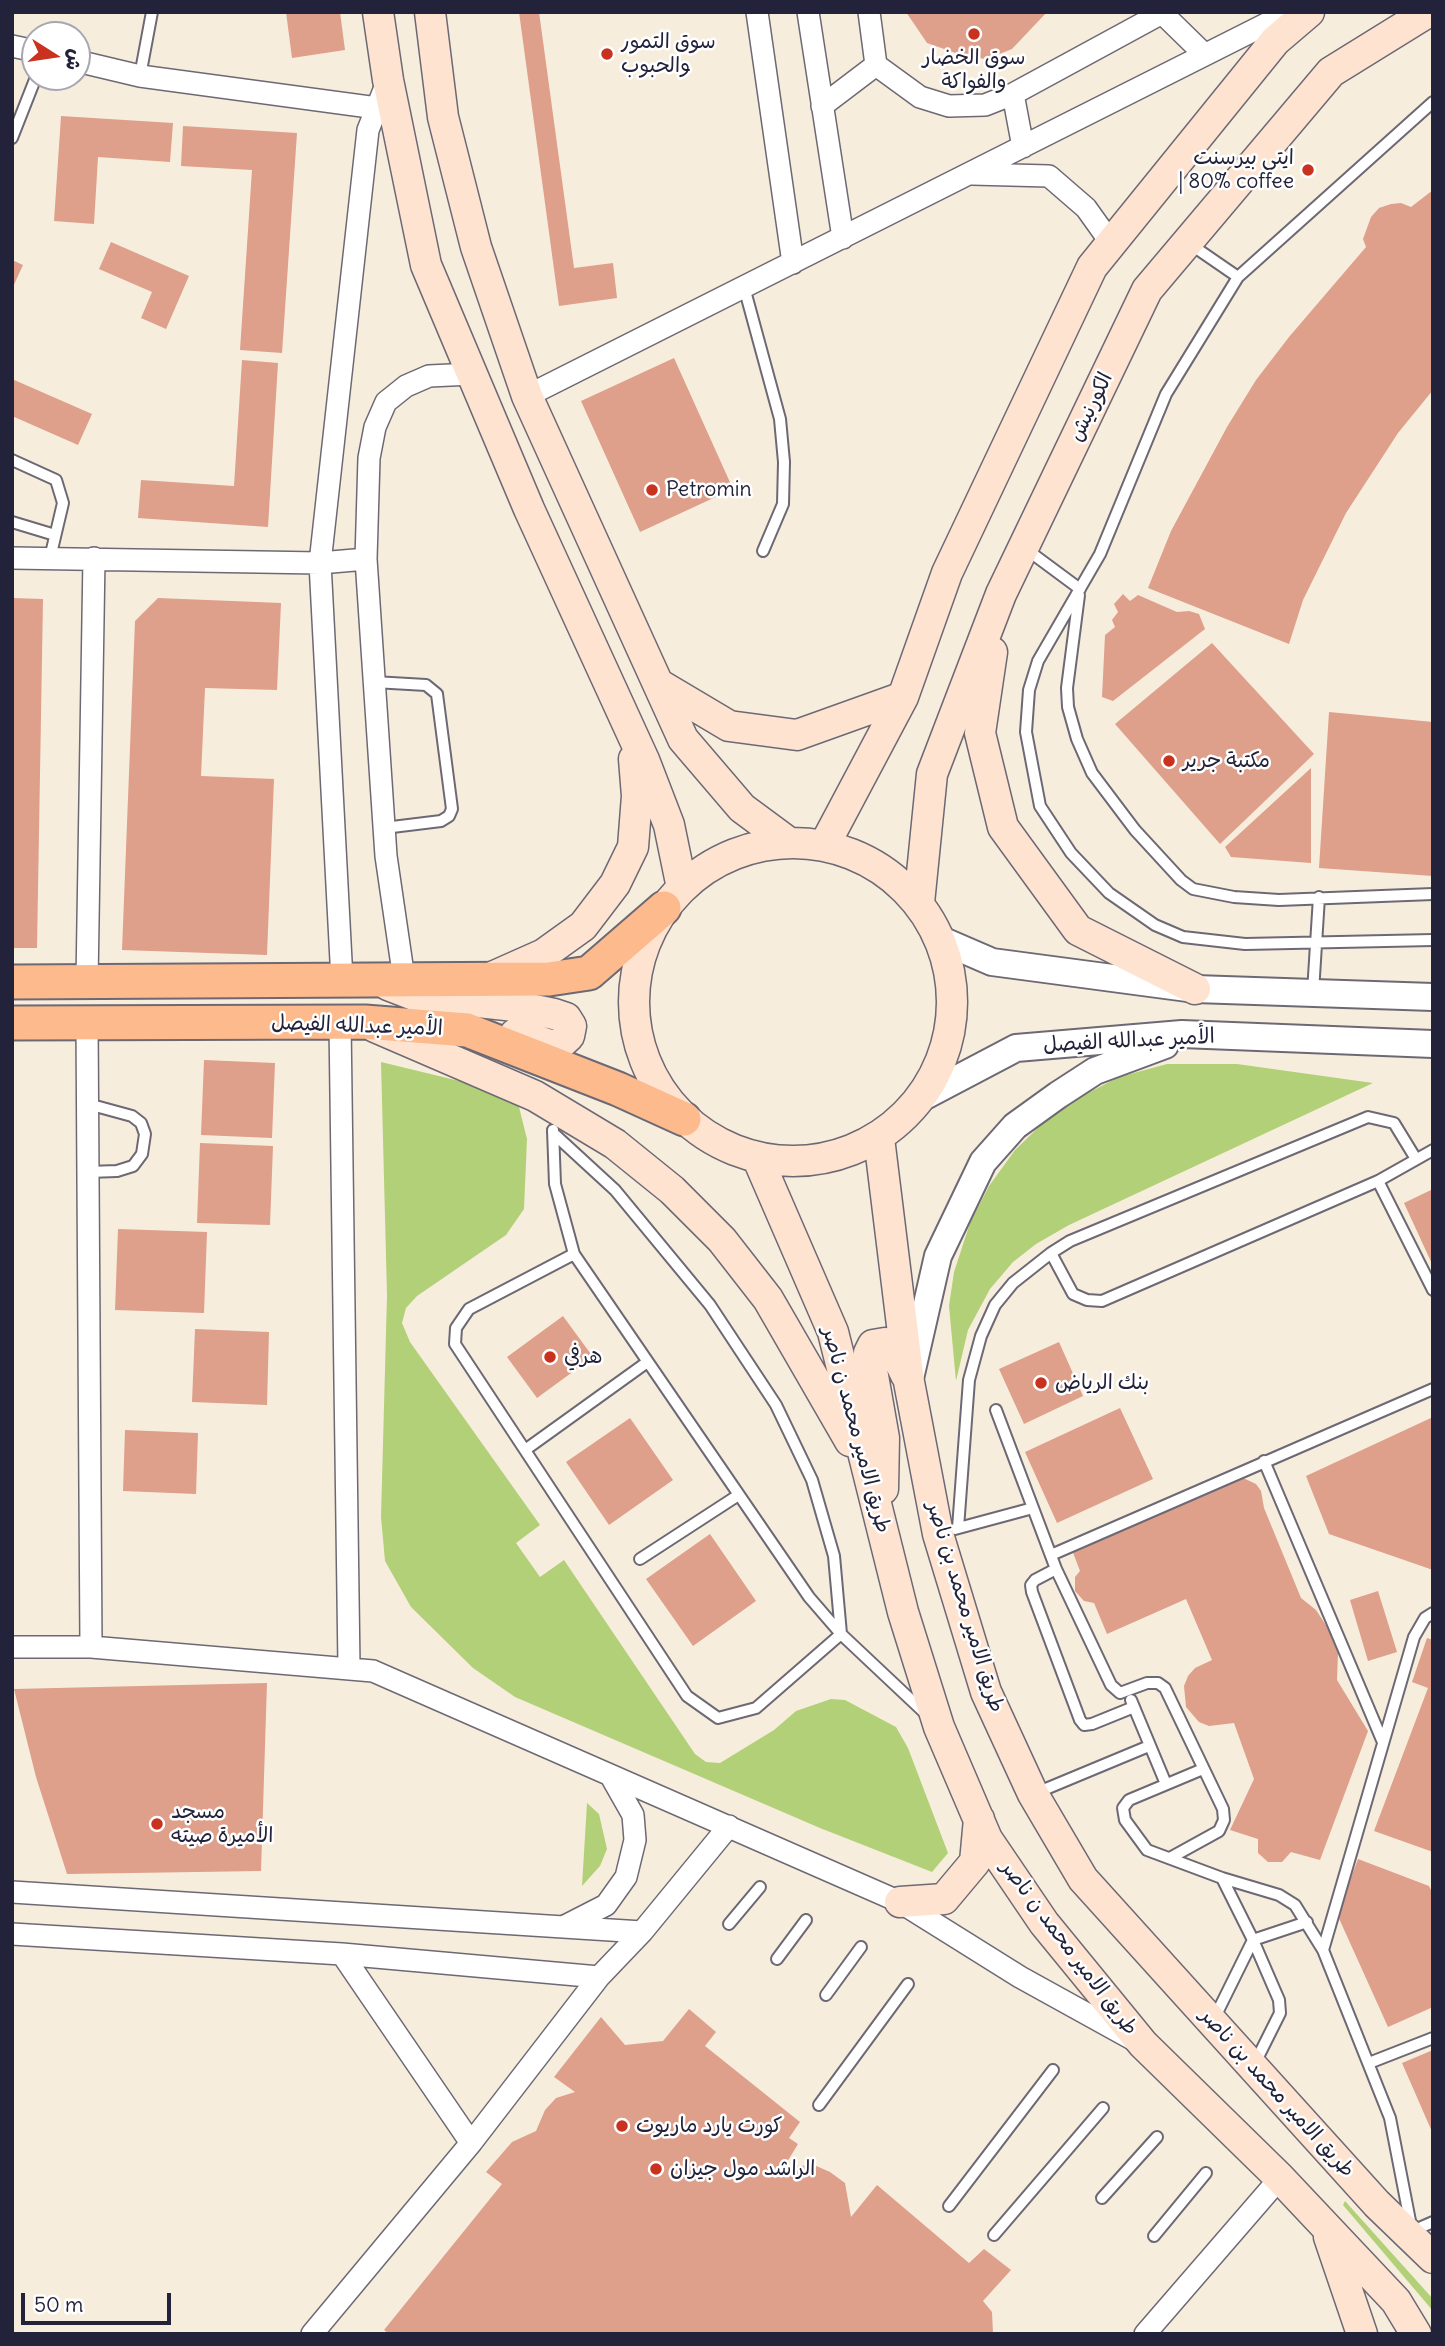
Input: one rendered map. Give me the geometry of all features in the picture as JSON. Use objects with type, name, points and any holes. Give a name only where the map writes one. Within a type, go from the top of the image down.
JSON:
[{"type":"main road","points":[[378,12],[388,80],[426,265],[528,509],[632,734],[669,825],[673,898]]},
{"type":"main road","points":[[430,12],[443,117],[475,247],[527,396],[660,685],[682,739],[742,808],[788,842]]},
{"type":"main road","points":[[825,844],[903,697],[947,573],[1092,267],[1275,41],[1309,12]]},
{"type":"main road","name":"الكورنيش","points":[[919,903],[932,774],[1001,594],[1147,290],[1331,72],[1428,12]]},
{"type":"main road","points":[[1001,594],[980,733],[1003,827],[1078,930],[1195,989]]},
{"type":"main road","points":[[660,685],[729,726],[797,735],[903,697]]},
{"type":"main road","points":[[486,980],[544,954],[583,926],[615,884],[633,847],[637,796],[632,734]]},
{"type":"main road","points":[[788,842],[825,844],[860,856],[882,869],[919,903],[941,940],[953,994],[946,1049],[921,1098],[902,1120],[879,1138],[841,1155],[800,1162],[758,1159],[718,1144],[684,1119],[655,1082],[638,1040],[634,994],[643,949],[673,898],[725,858],[750,848],[788,842]]},
{"type":"main road","name":"الأمير عبدالله الفيصل","points":[[12,982],[549,979],[589,973],[673,898]]},
{"type":"main road","points":[[390,980],[414,995],[514,1006],[566,1018],[571,1026],[569,1036],[558,1047],[507,1032],[467,1030]]},
{"type":"main road","name":"الأمير عبدالله الفيصل","points":[[12,1023],[352,1023],[467,1030],[618,1089],[684,1119]]},
{"type":"main road","points":[[352,1023],[535,1096],[553,1120],[615,1144],[662,1182],[722,1240],[768,1299],[869,1472]]},
{"type":"main road","name":"طريق الامير محمد بن ناصر","points":[[879,1138],[909,1382],[986,1692],[1033,1794],[1083,1879],[1377,2204],[1433,2258]]},
{"type":"main road","name":"طريق الامير محمد ن ناصر","points":[[758,1159],[833,1332],[904,1612],[939,1727],[987,1839],[1044,1923],[1143,2044],[1280,2178],[1396,2301],[1416,2334]]},
{"type":"main road","points":[[879,1513],[884,1483],[884,1438],[869,1353],[873,1345],[885,1343],[893,1348],[909,1382]]},
{"type":"main road","points":[[900,1902],[944,1899],[975,1862],[979,1819]]},
{"type":"main road","points":[[1377,2204],[1423,2229]]},
{"type":"main road","points":[[1327,2230],[1362,2334]]},
{"type":"street","points":[[757,12],[793,263]]},
{"type":"street","points":[[808,12],[843,238]]},
{"type":"street","points":[[869,12],[876,65],[920,97],[949,106],[985,105],[1013,94],[1162,13],[1204,54]]},
{"type":"street","points":[[527,396],[1290,12]]},
{"type":"street","points":[[91,64],[140,76],[377,108]]},
{"type":"street","points":[[822,106],[876,65]]},
{"type":"street","points":[[342,980],[320,563],[368,130],[388,80]]},
{"type":"street","points":[[1013,94],[1023,148]]},
{"type":"street","points":[[970,174],[1049,176],[1086,208],[1111,243]]},
{"type":"street","points":[[390,980],[384,828],[366,559],[369,458],[374,427],[386,402],[406,386],[429,376],[472,374]]},
{"type":"street","points":[[12,558],[320,563],[366,559]]},
{"type":"street","points":[[87,981],[94,558]]},
{"type":"street","points":[[941,940],[992,962],[1195,989],[1433,996]]},
{"type":"street","points":[[87,1022],[91,1647]]},
{"type":"street","points":[[349,1667],[352,1023]]},
{"type":"street","points":[[909,1382],[938,1256],[983,1162],[1015,1126],[1095,1071],[1194,1035]]},
{"type":"street","name":"الأمير عبدالله الفيصل","points":[[921,1098],[1016,1048],[1194,1035],[1433,1044]]},
{"type":"street","points":[[12,1647],[91,1647],[373,1671],[900,1902],[1020,1977],[1143,2044]]},
{"type":"street","points":[[564,1927],[606,1905],[626,1877],[635,1840],[633,1815],[612,1777]]},
{"type":"street","points":[[313,2334],[471,2143],[599,1977],[642,1932],[729,1826]]},
{"type":"street","points":[[12,1892],[642,1932]]},
{"type":"street","points":[[12,1934],[342,1954],[599,1977]]},
{"type":"street","points":[[342,1954],[471,2143]]},
{"type":"street","points":[[1145,2334],[1280,2178]]},
{"type":"lane","points":[[140,76],[152,12]]},
{"type":"lane","points":[[12,138],[30,91]]},
{"type":"lane","points":[[1433,102],[1238,277],[1166,394],[1100,554],[1038,661],[1029,690],[1026,732],[1040,806],[1071,853],[1110,893],[1155,925],[1183,937],[1245,944],[1433,940]]},
{"type":"lane","points":[[1187,243],[1238,277]]},
{"type":"lane","points":[[744,287],[780,419],[785,462],[783,504],[763,551]]},
{"type":"lane","points":[[12,460],[56,480],[63,503],[50,558]]},
{"type":"lane","points":[[12,522],[55,535]]},
{"type":"lane","points":[[1024,548],[1080,589]]},
{"type":"lane","points":[[1080,589],[1067,688],[1068,707],[1092,773],[1135,830],[1194,889],[1234,897],[1433,894]]},
{"type":"lane","points":[[374,682],[426,685],[437,694],[452,809],[449,816],[440,821],[384,828]]},
{"type":"lane","points":[[1312,993],[1319,897]]},
{"type":"lane","points":[[88,1104],[132,1116],[141,1123],[145,1134],[142,1154],[133,1166],[117,1171],[88,1172]]},
{"type":"lane","points":[[1033,1508],[948,1531],[969,1380],[981,1336],[995,1305],[1013,1283],[1070,1241],[1368,1116],[1394,1123],[1416,1160]]},
{"type":"lane","points":[[553,1120],[555,1184],[575,1254],[646,1363],[809,1597],[841,1634],[939,1727]]},
{"type":"lane","points":[[553,1120],[615,1190],[710,1306],[776,1405],[812,1480],[834,1556],[841,1634]]},
{"type":"lane","points":[[1051,1253],[1073,1293],[1087,1300],[1102,1301],[1378,1181],[1433,1150]]},
{"type":"lane","points":[[1378,1181],[1433,1290]]},
{"type":"lane","points":[[575,1254],[470,1309],[456,1328],[455,1344],[687,1696],[718,1718],[756,1708],[841,1634]]},
{"type":"lane","points":[[525,1451],[646,1363]]},
{"type":"lane","points":[[1051,1555],[1433,1389]]},
{"type":"lane","points":[[996,1410],[1056,1569],[1111,1685],[1120,1693],[1147,1683],[1158,1683],[1165,1688],[1223,1809],[1224,1820],[1219,1832],[1170,1858]]},
{"type":"lane","points":[[1264,1461],[1382,1740]]},
{"type":"lane","points":[[640,1559],[737,1496]]},
{"type":"lane","points":[[1056,1569],[1035,1580],[1031,1585],[1032,1592],[1080,1720],[1084,1725],[1092,1724],[1134,1707]]},
{"type":"lane","points":[[1323,1950],[1414,1637],[1425,1618],[1433,1613]]},
{"type":"lane","points":[[1128,1691],[1166,1784]]},
{"type":"lane","points":[[1033,1794],[1149,1746]]},
{"type":"lane","points":[[1203,1769],[1129,1800],[1123,1808],[1125,1820],[1147,1850],[1222,1878],[1279,1895],[1295,1905],[1323,1950],[1369,2063],[1390,2118],[1423,2229]]},
{"type":"lane","points":[[1222,1878],[1279,2000],[1280,2013],[1254,2067]]},
{"type":"lane","points":[[729,1924],[760,1887]]},
{"type":"lane","points":[[777,1959],[806,1920]]},
{"type":"lane","points":[[1212,2021],[1253,1940],[1307,1922]]},
{"type":"lane","points":[[826,1996],[861,1947]]},
{"type":"lane","points":[[819,2105],[908,1984]]},
{"type":"lane","points":[[1369,2063],[1433,2038]]},
{"type":"lane","points":[[949,2206],[1053,2070]]},
{"type":"lane","points":[[994,2235],[1103,2108]]},
{"type":"lane","points":[[1102,2198],[1157,2137]]},
{"type":"lane","points":[[1154,2236],[1206,2172]]},
{"type":"green space","points":[[381,1062],[513,1094],[519,1107],[527,1139],[524,1209],[506,1235],[417,1296],[406,1308],[402,1323],[410,1342],[540,1525],[516,1543],[540,1577],[564,1560],[695,1754],[706,1762],[720,1763],[774,1730],[796,1711],[831,1699],[845,1700],[896,1727],[908,1748],[948,1853],[932,1872],[820,1828],[515,1697],[473,1668],[411,1607],[385,1561],[381,1517],[387,1295]]},
{"type":"green space","points":[[1167,1064],[1237,1064],[1373,1083],[1069,1225],[1036,1244],[1013,1262],[990,1289],[968,1330],[956,1381],[949,1306],[954,1272],[970,1223],[989,1186],[1015,1150],[1045,1121],[1078,1098],[1119,1077]]},
{"type":"green space","points":[[587,1803],[599,1814],[607,1849],[600,1866],[582,1886]]},
{"type":"green space","points":[[1345,2201],[1433,2299],[1433,2311],[1343,2205]]},
{"type":"building","points":[[286,12],[340,12],[345,50],[292,58]]},
{"type":"building","points":[[519,12],[539,12],[574,268],[613,263],[617,298],[559,306]]},
{"type":"building","name":"سوق الخضار والفواكة","points":[[906,12],[1047,12],[1012,49],[987,59],[967,57],[927,43]]},
{"type":"building","points":[[61,116],[173,123],[170,162],[98,157],[94,224],[54,221]]},
{"type":"building","points":[[183,126],[297,133],[282,353],[240,350],[252,170],[181,166]]},
{"type":"building","points":[[1433,190],[1433,390],[1398,433],[1346,513],[1303,600],[1289,644],[1148,588],[1171,531],[1227,427],[1256,380],[1289,337],[1366,247],[1363,239],[1371,217],[1379,208],[1391,204],[1401,203],[1411,207]]},
{"type":"building","points":[[111,242],[189,276],[166,329],[141,318],[152,292],[99,269]]},
{"type":"building","points":[[12,260],[23,265],[12,289]]},
{"type":"building","points":[[674,358],[733,489],[640,532],[581,401]]},
{"type":"building","points":[[242,360],[278,363],[268,527],[138,518],[141,480],[234,486]]},
{"type":"building","points":[[12,379],[92,414],[78,445],[12,416]]},
{"type":"building","points":[[1123,594],[1130,601],[1138,595],[1177,612],[1199,614],[1205,629],[1113,701],[1102,697],[1105,635],[1115,627],[1112,620],[1118,612],[1114,604]]},
{"type":"building","points":[[12,598],[43,599],[37,948],[12,948]]},
{"type":"building","points":[[158,598],[281,603],[277,690],[205,688],[201,776],[274,779],[267,955],[122,950],[135,621]]},
{"type":"building","points":[[1212,643],[1314,754],[1220,844],[1115,724]]},
{"type":"building","points":[[1329,712],[1433,722],[1433,876],[1319,868]]},
{"type":"building","points":[[1311,768],[1311,863],[1231,857],[1225,847]]},
{"type":"building","points":[[204,1060],[275,1063],[272,1138],[201,1135]]},
{"type":"building","points":[[200,1143],[273,1146],[270,1225],[197,1223]]},
{"type":"building","points":[[1433,1189],[1433,1266],[1404,1203]]},
{"type":"building","points":[[118,1229],[207,1232],[204,1313],[115,1310]]},
{"type":"building","name":"هرفي","points":[[563,1316],[593,1357],[537,1398],[507,1357]]},
{"type":"building","points":[[195,1329],[269,1332],[267,1405],[192,1402]]},
{"type":"building","name":"بنك الرياض","points":[[1059,1342],[1083,1396],[1024,1424],[999,1369]]},
{"type":"building","points":[[1120,1408],[1153,1479],[1057,1523],[1025,1452]]},
{"type":"building","points":[[1433,1417],[1433,1570],[1329,1534],[1306,1476]]},
{"type":"building","points":[[630,1418],[673,1480],[609,1525],[566,1462]]},
{"type":"building","points":[[125,1430],[198,1433],[196,1494],[123,1491]]},
{"type":"building","points":[[1241,1477],[1256,1484],[1261,1491],[1264,1508],[1301,1598],[1316,1610],[1335,1639],[1338,1653],[1337,1680],[1368,1731],[1320,1860],[1291,1852],[1282,1862],[1268,1862],[1258,1853],[1258,1839],[1230,1830],[1254,1779],[1234,1723],[1209,1726],[1199,1722],[1186,1707],[1184,1686],[1188,1676],[1195,1668],[1212,1660],[1186,1599],[1107,1634],[1094,1603],[1084,1601],[1075,1591],[1075,1577],[1080,1571],[1072,1550],[1213,1492],[1217,1486]]},
{"type":"building","points":[[710,1534],[756,1601],[693,1646],[646,1579]]},
{"type":"building","points":[[1378,1591],[1397,1652],[1368,1661],[1350,1600]]},
{"type":"building","points":[[1427,1638],[1433,1640],[1433,1852],[1374,1831],[1428,1688],[1412,1682]]},
{"type":"building","name":"مسجد الأميرة صيته","points":[[267,1683],[261,1871],[67,1874],[36,1777],[14,1689]]},
{"type":"building","points":[[1358,1859],[1429,1886],[1433,1894],[1433,2007],[1388,2027],[1337,1914]]},
{"type":"building","name":"الراشد مول جيزان","points":[[689,2009],[716,2032],[705,2046],[800,2122],[789,2138],[798,2144],[784,2167],[814,2165],[845,2183],[851,2217],[877,2185],[969,2263],[984,2249],[1011,2270],[983,2301],[992,2312],[993,2334],[389,2334],[384,2330],[502,2184],[486,2172],[512,2142],[536,2131],[545,2110],[556,2098],[575,2092],[554,2077],[601,2017],[625,2045],[663,2041]]},
{"type":"building","points":[[1433,2050],[1433,2134],[1402,2063]]},
{"type":"place","name":"سوق الخضار والفواكة","points":[[974,34]]},
{"type":"place","name":"سوق التمور والحبوب","points":[[607,54]]},
{"type":"place","name":"ايتي بيرسنت | 80% coffee","points":[[1308,170]]},
{"type":"place","name":"Petromin","points":[[652,490]]},
{"type":"place","name":"مكتبة جرير","points":[[1169,761]]},
{"type":"place","name":"هرفي","points":[[550,1357]]},
{"type":"place","name":"بنك الرياض","points":[[1041,1383]]},
{"type":"place","name":"مسجد الأميرة صيته","points":[[157,1824]]},
{"type":"place","name":"كورت يارد ماريوت","points":[[622,2126]]},
{"type":"place","name":"الراشد مول جيزان","points":[[656,2169]]}]
